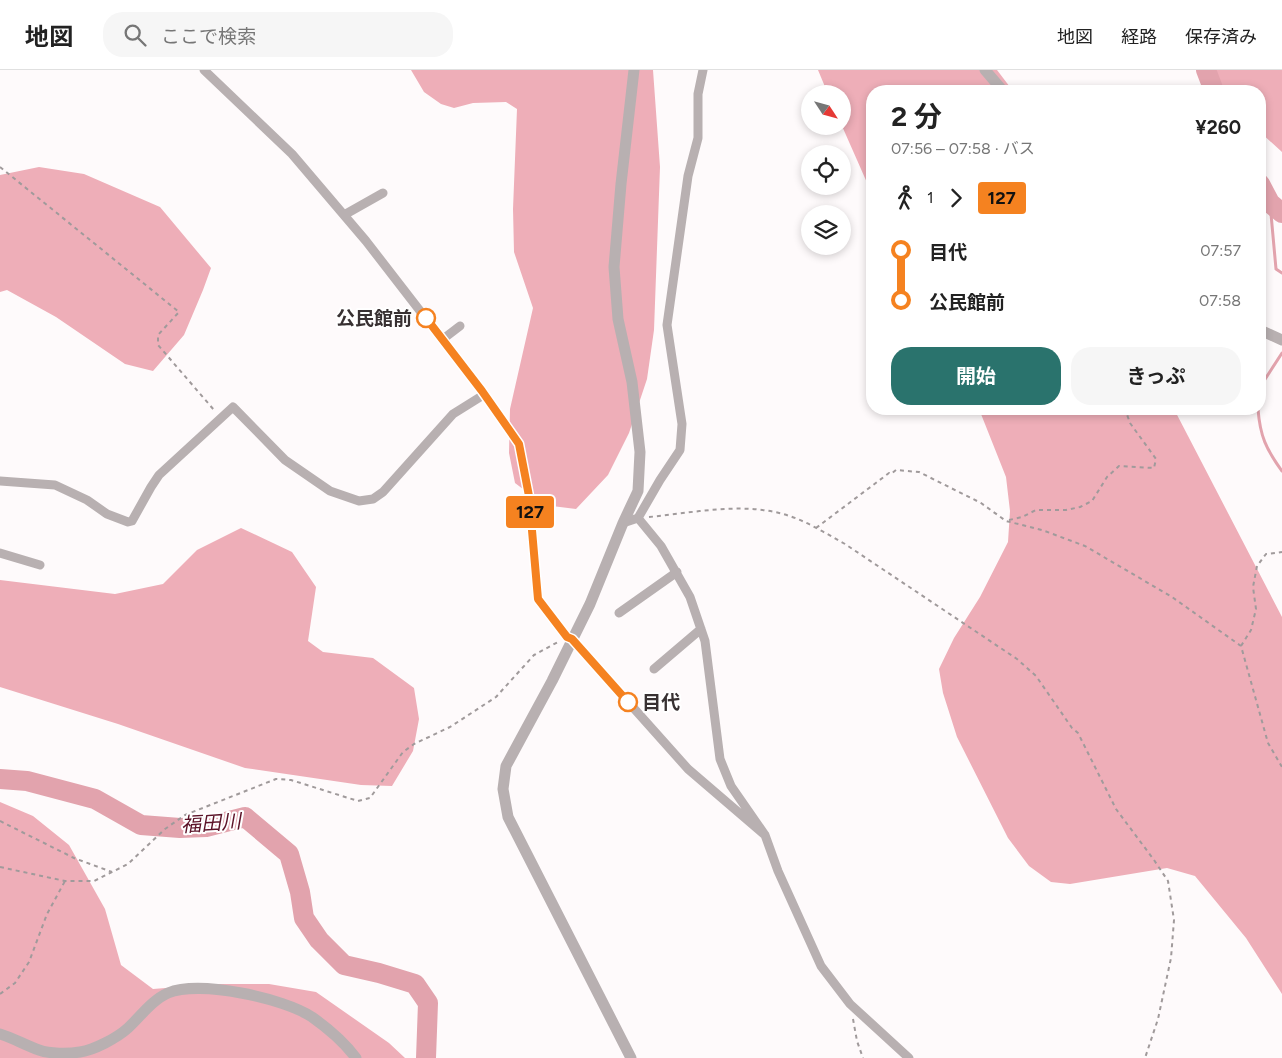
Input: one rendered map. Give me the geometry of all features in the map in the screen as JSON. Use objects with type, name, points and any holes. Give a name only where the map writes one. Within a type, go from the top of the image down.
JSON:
[{"type":"street","points":[[204,70],[292,154],[366,241],[485,394],[519,444],[529,496],[538,599],[570,638],[688,770],[765,835]]},
{"type":"street","points":[[631,1058],[508,818],[503,789],[506,766],[552,681],[570,638],[590,604],[638,491],[640,452],[632,382],[618,319],[614,267],[634,70]]},
{"type":"street","points":[[623,523],[638,518],[680,450],[682,424],[667,325],[688,176],[698,138],[698,94],[703,70]]},
{"type":"street","points":[[985,70],[998,85]]},
{"type":"street","points":[[344,215],[383,193]]},
{"type":"street","points":[[443,339],[460,326]]},
{"type":"street","points":[[1266,332],[1282,340]]},
{"type":"street","points":[[0,481],[55,485],[87,500],[107,514],[132,522],[151,487],[160,475],[233,407],[285,460],[330,491],[359,501],[373,500],[383,492],[453,414],[485,394]]},
{"type":"street","points":[[638,518],[661,546],[690,597],[705,641],[720,759],[731,786],[765,835],[778,871],[821,966],[850,1004],[909,1058]]},
{"type":"street","points":[[0,553],[40,565]]},
{"type":"street","points":[[619,613],[676,572]]},
{"type":"street","points":[[654,669],[701,629]]},
{"type":"street","points":[[0,1034],[40,1051],[58,1053],[80,1052],[96,1047],[126,1030],[148,1008],[167,994],[186,989],[222,989],[269,999],[310,1016],[343,1041],[356,1058]]},
{"type":"path","points":[[0,167],[179,312],[158,335],[158,345],[221,417]]},
{"type":"path","points":[[1006,521],[1022,517],[1036,510],[1066,510],[1080,507],[1092,501],[1107,476],[1119,466],[1154,468],[1156,459],[1130,423],[1127,415]]},
{"type":"path","points":[[816,528],[889,473],[896,470],[919,472],[981,503],[1006,521],[1042,530],[1085,546],[1172,597],[1241,646],[1268,743],[1282,767]]},
{"type":"path","points":[[638,518],[730,508],[747,508],[783,514],[816,528],[845,544],[1017,658],[1036,676],[1078,733],[1116,809],[1168,882],[1174,920],[1171,958],[1158,1019],[1145,1058]]},
{"type":"path","points":[[1241,646],[1251,630],[1256,609],[1253,586],[1257,566],[1266,554],[1282,552]]},
{"type":"path","points":[[0,867],[65,881],[94,881],[128,864],[165,829],[185,815],[276,779],[291,780],[358,801],[370,798],[403,752],[414,744],[450,727],[496,697],[534,656],[570,638]]},
{"type":"path","points":[[0,821],[74,858],[112,872]]},
{"type":"path","points":[[0,994],[15,983],[29,962],[47,914],[65,881]]},
{"type":"path","points":[[850,1004],[857,1041],[863,1058]]},
{"type":"shaded area","points":[[411,70],[653,70],[660,167],[654,330],[647,379],[629,433],[608,475],[576,509],[544,505],[515,483],[509,453],[510,409],[533,308],[514,252],[513,209],[517,109],[506,102],[473,103],[454,108],[441,104],[424,92]]},
{"type":"shaded area","points":[[818,70],[997,70],[1008,85],[866,85],[866,180],[846,135],[851,135],[851,85],[824,85]]},
{"type":"shaded area","points":[[1211,70],[1282,70],[1282,152],[1266,137],[1266,85],[1221,85]]},
{"type":"shaded area","points":[[39,167],[84,174],[160,207],[211,268],[184,335],[153,371],[125,364],[56,317],[7,290],[0,292],[0,175]]},
{"type":"shaded area","points":[[981,415],[1177,415],[1282,617],[1282,994],[1246,938],[1195,876],[1167,868],[1070,884],[1051,882],[1029,866],[1008,838],[957,737],[943,693],[939,669],[954,638],[980,597],[1008,542],[1010,511],[1006,477]]},
{"type":"shaded area","points":[[241,528],[292,552],[316,587],[308,641],[323,652],[373,658],[414,688],[419,719],[413,751],[392,786],[361,785],[245,768],[118,724],[0,687],[0,580],[115,594],[163,584],[197,550]]},
{"type":"shaded area","points":[[0,802],[33,816],[69,845],[105,909],[121,965],[153,989],[215,984],[269,984],[316,992],[389,1043],[405,1058],[0,1058]]},
{"type":"waterway","points":[[1206,70],[1212,85]]},
{"type":"waterway","points":[[1266,195],[1270,203],[1282,213]]},
{"type":"waterway","points":[[1270,203],[1276,269],[1282,273]]},
{"type":"waterway","points":[[1266,378],[1282,353]]},
{"type":"waterway","points":[[1259,415],[1265,442],[1282,471]]},
{"type":"waterway","name":"福田川","points":[[0,779],[27,781],[95,799],[141,825],[180,828],[206,827],[245,817],[289,854],[300,892],[304,918],[319,940],[344,965],[415,984],[428,1003],[426,1058]]},
{"type":"bus line","name":"127","points":[[426,318],[482,391],[519,444],[529,496],[538,599],[567,637],[572,639],[628,702]]},
{"type":"place","name":"公民館前","points":[[426,318]]},
{"type":"place","name":"目代","points":[[628,702]]}]
